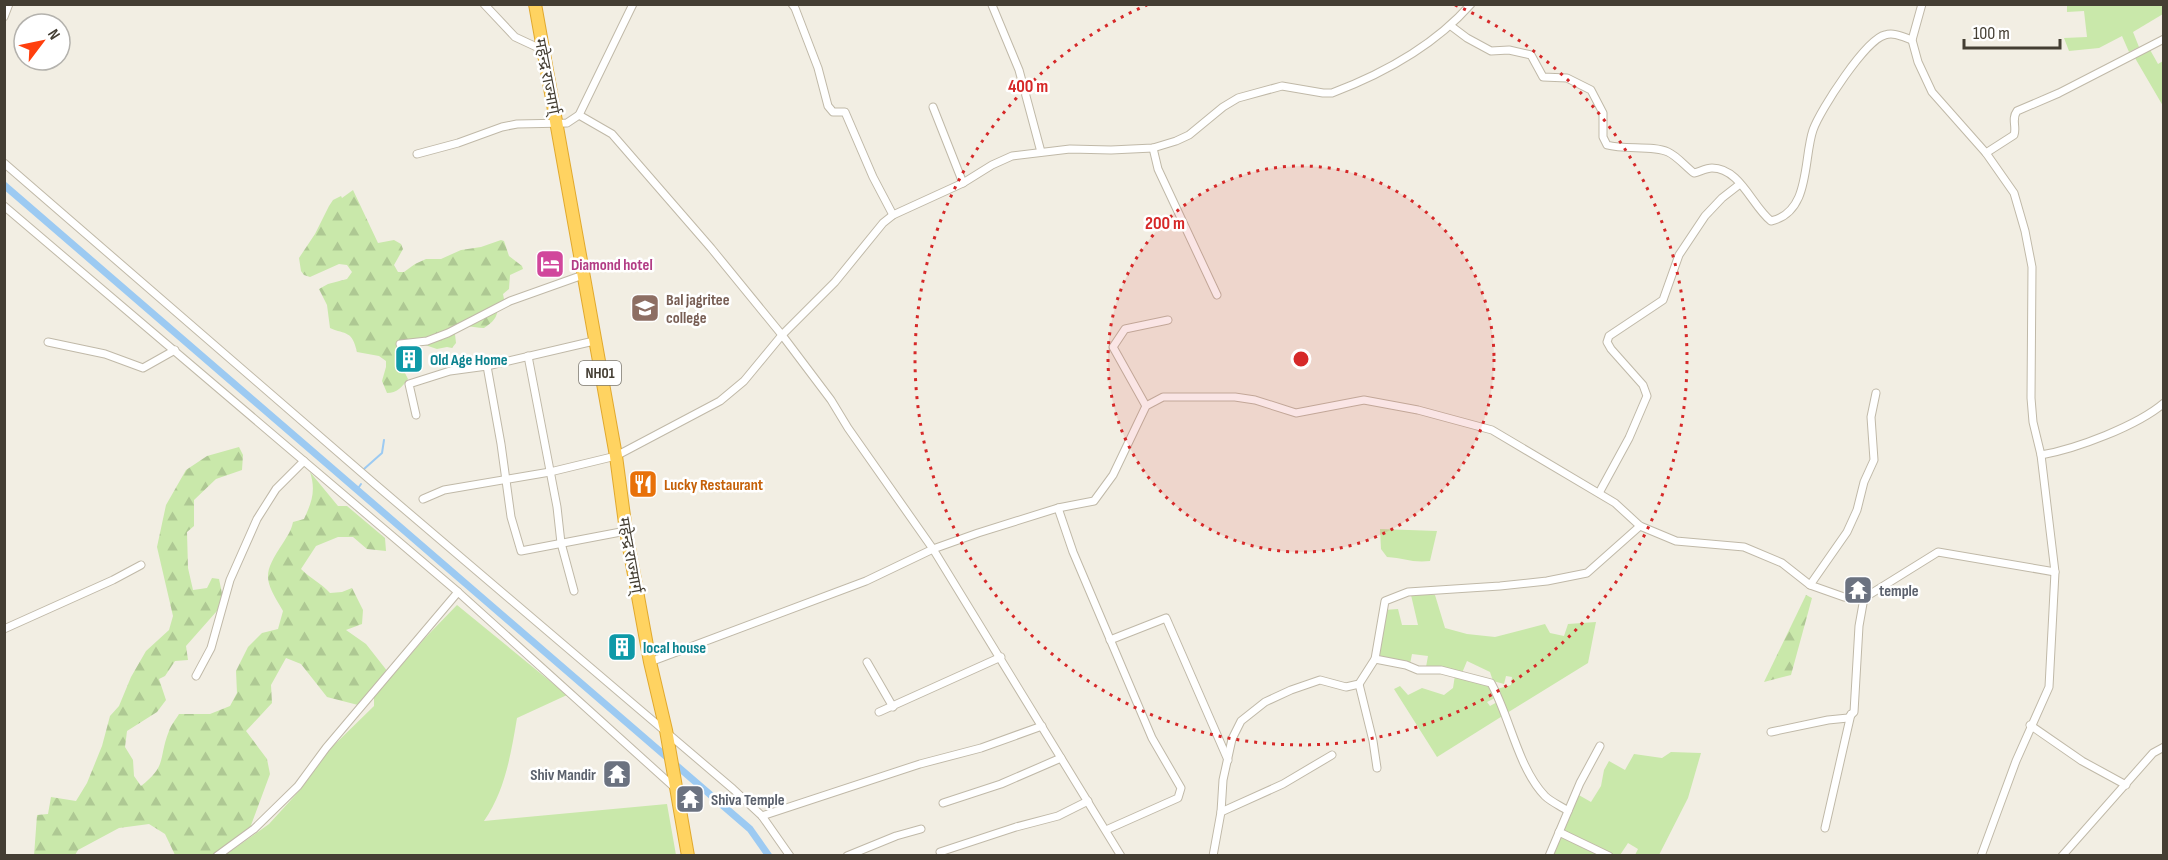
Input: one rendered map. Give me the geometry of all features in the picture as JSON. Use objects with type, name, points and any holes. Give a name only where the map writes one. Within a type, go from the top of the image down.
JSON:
[{"type":"highway","name":"महेन्द्र राज्मार्ग्","points":[[535,4],[616,456],[626,531],[688,855]]},
{"type":"street","points":[[4,17],[9,4]]},
{"type":"street","points":[[484,4],[515,37],[543,50]]},
{"type":"street","points":[[417,154],[458,143],[502,127],[516,124],[567,123],[579,115],[633,4]]},
{"type":"street","points":[[792,4],[818,68],[828,106],[833,112],[845,112],[869,168],[893,214]]},
{"type":"street","points":[[423,499],[444,490],[550,472],[616,456],[720,400],[744,381],[782,335],[835,282],[882,223],[893,214],[963,183],[992,165],[1012,156],[1041,152],[1070,149],[1153,148],[1189,135],[1223,107],[1239,98],[1258,92],[1282,87],[1332,93],[1352,86],[1404,60],[1451,26],[1471,4]]},
{"type":"street","points":[[1922,4],[1912,40],[1918,62],[1932,92],[1986,153],[2014,193],[2025,231],[2032,267],[2031,398],[2041,455],[2055,572],[2049,687],[2030,725],[1981,855]]},
{"type":"street","points":[[992,5],[1019,70],[1041,152]]},
{"type":"street","points":[[1451,26],[1491,51],[1509,50],[1531,55],[1543,77],[1567,78],[1592,90],[1603,113],[1603,137],[1607,145],[1668,152],[1694,173],[1711,168],[1725,171],[1740,184],[1765,217],[1771,221],[1778,220],[1797,200],[1803,185],[1809,142],[1814,127],[1850,69],[1876,39],[1885,34],[1894,34],[1912,40]]},
{"type":"street","points":[[1986,153],[2014,135],[2016,131],[2014,115],[2017,111],[2059,93],[2163,39]]},
{"type":"street","points":[[933,107],[963,183]]},
{"type":"street","points":[[579,115],[612,134],[711,248],[831,399],[848,428],[933,549],[1121,855]]},
{"type":"street","points":[[1153,148],[1158,169],[1217,296]]},
{"type":"street","points":[[4,163],[762,816],[790,855]]},
{"type":"street","points":[[1599,493],[1629,438],[1647,396],[1643,385],[1611,349],[1607,342],[1609,336],[1664,300],[1679,255],[1705,216],[1722,198],[1740,184]]},
{"type":"street","points":[[4,206],[458,592],[675,785]]},
{"type":"street","points":[[400,344],[438,338],[510,301],[583,275]]},
{"type":"street","points":[[1146,406],[1113,347],[1125,329],[1168,320]]},
{"type":"street","points":[[416,415],[409,384],[450,370],[487,366],[594,341]]},
{"type":"street","points":[[48,342],[105,354],[143,368],[175,350]]},
{"type":"street","points":[[528,356],[557,507],[561,543],[574,591]]},
{"type":"street","points":[[487,366],[512,517],[520,551],[626,531]]},
{"type":"street","points":[[1810,585],[1847,532],[1857,510],[1864,482],[1874,460],[1871,417],[1876,393]]},
{"type":"street","points":[[650,662],[866,581],[933,549],[1058,508],[1094,501],[1113,475],[1146,406],[1163,397],[1256,400],[1296,413],[1364,400],[1419,410],[1492,430],[1615,503],[1640,526],[1676,541],[1743,547],[1782,563],[1810,585],[1844,597],[1864,598],[1938,552],[2055,572]]},
{"type":"street","points":[[2041,455],[2062,451],[2091,441],[2154,411],[2163,403]]},
{"type":"street","points":[[196,676],[211,648],[230,579],[257,519],[276,489],[304,461]]},
{"type":"street","points":[[1058,508],[1073,552],[1152,738],[1181,788],[1178,798],[1106,830]]},
{"type":"street","points":[[1213,855],[1221,812],[1223,780],[1232,739],[1241,721],[1264,702],[1320,680],[1346,687],[1363,681],[1374,659],[1385,601],[1408,592],[1512,585],[1587,573],[1640,526]]},
{"type":"street","points":[[4,629],[141,565]]},
{"type":"street","points":[[217,855],[254,828],[298,786],[326,748],[458,592]]},
{"type":"street","points":[[1771,732],[1848,718],[1854,712],[1857,655],[1864,598]]},
{"type":"street","points":[[1110,640],[1166,618],[1228,760]]},
{"type":"street","points":[[879,712],[1001,657]]},
{"type":"street","points":[[1374,659],[1406,665],[1418,670],[1441,670],[1491,683],[1499,697],[1521,756],[1539,788],[1547,798],[1568,811]]},
{"type":"street","points":[[867,662],[893,707]]},
{"type":"street","points":[[1359,684],[1377,768]]},
{"type":"street","points":[[1825,828],[1851,714]]},
{"type":"street","points":[[2030,725],[2082,761],[2126,785]]},
{"type":"street","points":[[762,816],[920,764],[981,748],[1042,726]]},
{"type":"street","points":[[1549,855],[1600,746]]},
{"type":"street","points":[[2062,855],[2153,753],[2163,747]]},
{"type":"street","points":[[1221,812],[1283,784],[1332,755]]},
{"type":"street","points":[[944,803],[1001,784],[1062,758]]},
{"type":"street","points":[[940,852],[1016,826],[1058,816],[1088,801]]},
{"type":"street","points":[[847,855],[921,829]]},
{"type":"street","points":[[1559,832],[1609,855]]},
{"type":"green space","points":[[2067,5],[2163,5],[2163,14],[2133,32],[2139,47],[2129,52],[2122,36],[2099,48],[2069,51],[2064,38],[2087,37],[2084,11],[2067,12]]},
{"type":"green space","points":[[2149,48],[2158,64],[2163,61],[2163,106],[2135,58]]},
{"type":"green space","points":[[353,190],[378,243],[394,240],[401,244],[403,249],[394,265],[398,272],[404,272],[426,259],[441,259],[461,250],[481,247],[501,240],[504,241],[509,256],[523,269],[510,275],[509,289],[503,294],[505,304],[498,308],[494,320],[484,328],[468,326],[458,330],[455,334],[456,343],[452,348],[437,349],[416,342],[415,345],[418,346],[401,347],[402,367],[408,379],[399,389],[391,393],[387,393],[382,381],[386,361],[379,356],[357,352],[350,337],[330,328],[327,305],[319,289],[347,279],[352,272],[347,265],[339,264],[310,277],[301,271],[299,258],[315,234],[329,206],[333,200],[341,196],[342,198]]},
{"type":"green space","points":[[239,447],[243,455],[242,470],[216,479],[194,500],[194,526],[187,532],[188,568],[193,590],[207,588],[212,578],[219,579],[224,603],[186,646],[188,660],[175,661],[165,676],[159,679],[166,700],[157,712],[127,731],[125,747],[133,760],[134,776],[141,786],[150,779],[159,766],[170,729],[179,714],[210,714],[230,706],[237,693],[236,671],[248,647],[262,633],[278,629],[283,611],[269,584],[269,570],[293,522],[304,519],[307,513],[313,490],[310,472],[338,506],[347,506],[385,538],[386,551],[367,549],[353,537],[338,537],[316,546],[301,569],[330,593],[352,588],[363,610],[362,624],[346,630],[366,644],[388,672],[358,705],[327,697],[301,664],[286,658],[271,685],[272,703],[246,731],[267,759],[270,774],[250,828],[215,855],[175,855],[165,834],[149,824],[119,828],[78,850],[75,855],[34,856],[37,815],[48,814],[51,797],[76,801],[87,783],[102,746],[110,716],[119,706],[131,677],[146,651],[169,630],[173,616],[157,547],[166,505],[186,470],[207,456]]},
{"type":"green space","points":[[1380,529],[1437,531],[1430,561],[1387,557],[1381,549]]},
{"type":"green space","points":[[1411,595],[1435,595],[1445,628],[1467,634],[1495,637],[1545,624],[1550,633],[1564,636],[1568,624],[1596,622],[1588,663],[1507,713],[1497,689],[1511,685],[1512,677],[1506,676],[1504,684],[1493,681],[1490,672],[1467,661],[1462,673],[1426,667],[1428,656],[1412,654],[1410,664],[1377,655],[1384,610],[1398,609],[1402,625],[1418,625]]},
{"type":"green space","points":[[1806,595],[1812,598],[1791,675],[1764,682]]},
{"type":"green space","points":[[457,605],[567,695],[517,718],[502,785],[484,821],[667,804],[676,855],[224,856],[269,824],[301,789],[330,749],[374,706],[374,697]]},
{"type":"green space","points":[[1455,675],[1491,686],[1497,697],[1487,702],[1490,706],[1499,701],[1504,715],[1437,757],[1394,689],[1400,686],[1408,695],[1422,688],[1444,695],[1453,688]]},
{"type":"green space","points":[[1671,752],[1701,753],[1688,798],[1659,855],[1635,855],[1638,849],[1628,843],[1620,855],[1613,855],[1560,832],[1577,794],[1591,802],[1601,786],[1604,770],[1609,761],[1625,770],[1634,754],[1662,758]]},
{"type":"green space","points":[[1560,834],[1606,856],[1551,856]]},
{"type":"waterway","points":[[4,185],[750,829],[769,856]]},
{"type":"waterway","points":[[364,469],[382,453],[384,440]]},
{"type":"waterway","points":[[357,490],[361,484]]},
{"type":"place","name":"Diamond hotel","points":[[550,264]]},
{"type":"place","name":"Bal jagritee college","points":[[645,308]]},
{"type":"place","name":"Old Age Home","points":[[409,359]]},
{"type":"place","name":"Lucky Restaurant","points":[[643,484]]},
{"type":"place","name":"temple","points":[[1858,590]]},
{"type":"place","name":"local house","points":[[622,647]]},
{"type":"place","name":"Shiv Mandir","points":[[617,774]]},
{"type":"place","name":"Shiva Temple","points":[[690,799]]}]
